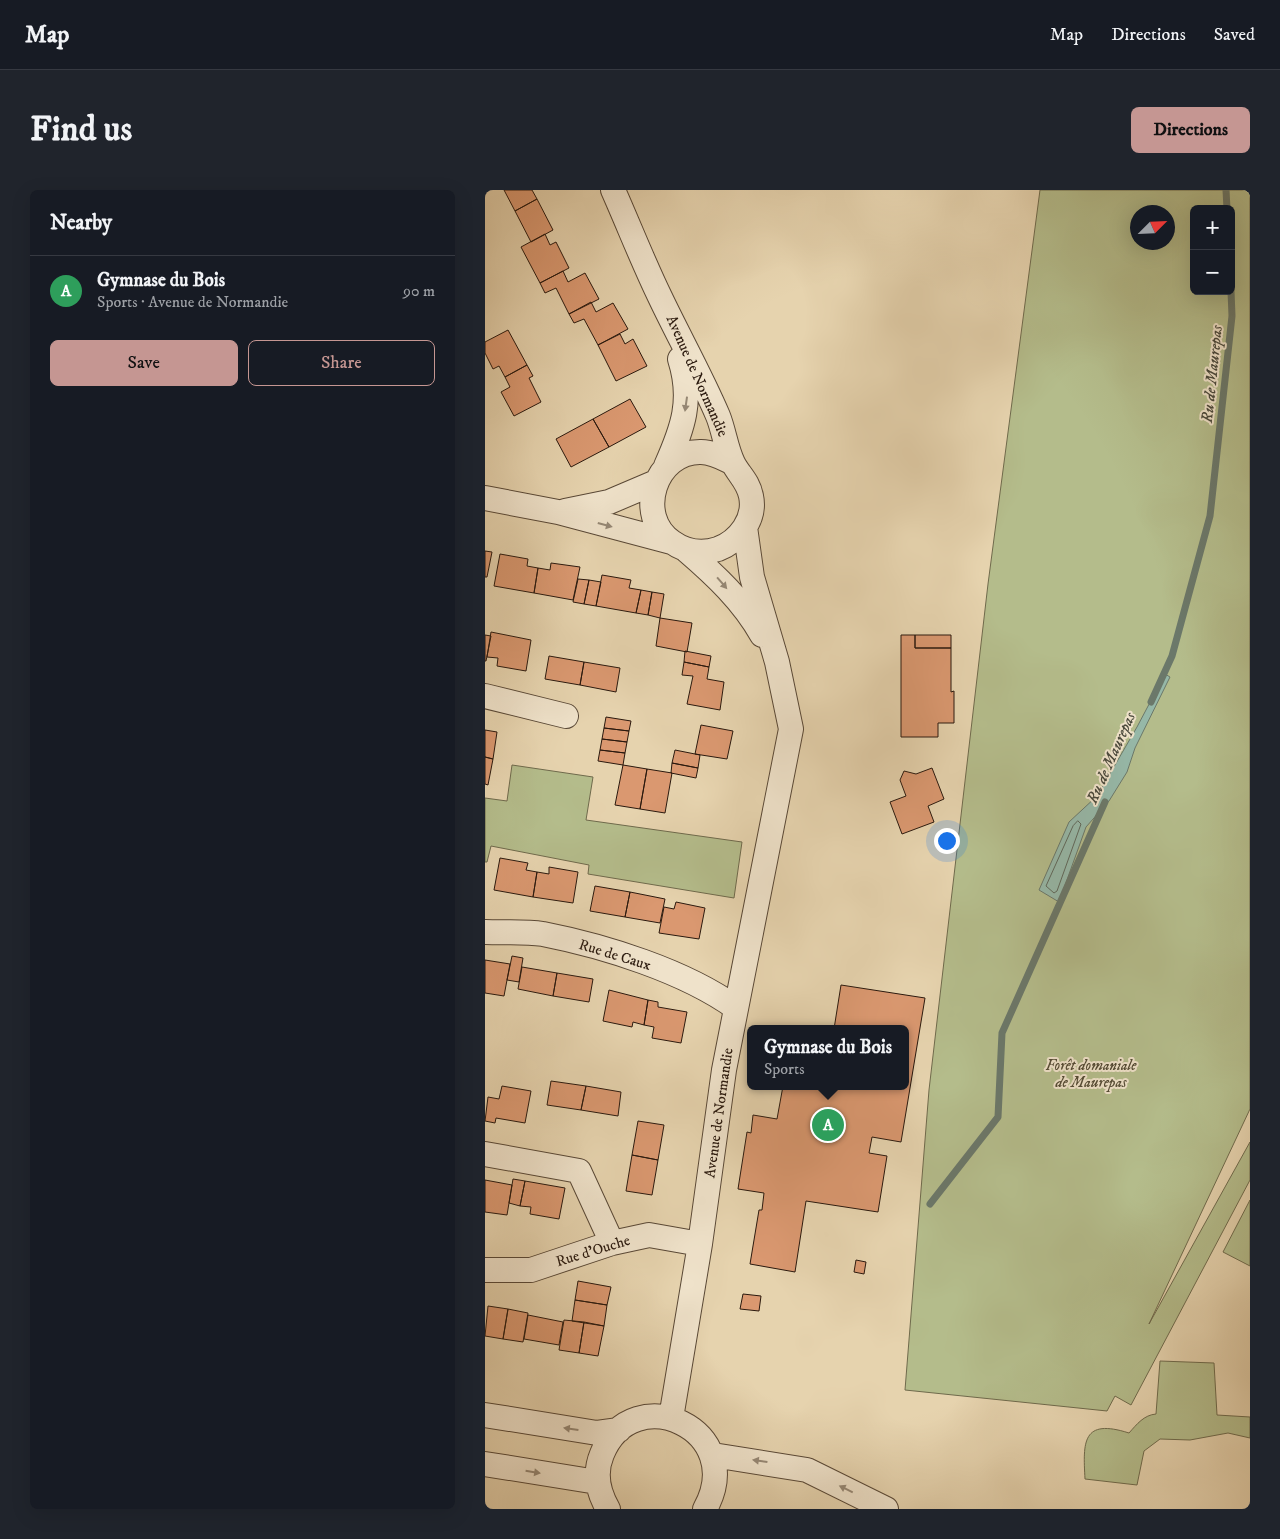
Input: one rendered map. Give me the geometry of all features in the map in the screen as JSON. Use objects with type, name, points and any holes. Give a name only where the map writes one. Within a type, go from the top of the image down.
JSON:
[{"type":"street","name":"Avenue de Normandie","points":[[613,190],[657,290],[718,417],[733,463],[745,478],[751,496],[751,512],[745,527],[730,544],[709,552],[678,546]]},
{"type":"street","name":"Avenue de Normandie","points":[[657,290],[683,367],[688,393],[683,426],[652,498],[653,514],[659,529],[715,575],[752,617],[777,662]]},
{"type":"street","name":"Avenue de Normandie","points":[[661,474],[682,456],[701,452],[718,455],[733,463]]},
{"type":"street","points":[[558,512],[609,502],[661,474]]},
{"type":"street","points":[[485,498],[558,512],[678,546]]},
{"type":"street","name":"Avenue de Normandie","points":[[671,1418],[700,1244],[724,1070],[791,729],[777,662],[752,577],[745,527]]},
{"type":"street","points":[[485,696],[566,716]]},
{"type":"street","name":"Rue de Caux","points":[[485,932],[541,934],[638,959],[717,994],[736,1008]]},
{"type":"street","points":[[485,1154],[579,1171],[612,1243]]},
{"type":"street","name":"Rue d'Ouche","points":[[485,1270],[531,1270],[612,1243],[649,1235],[700,1244]]},
{"type":"street","points":[[485,1415],[597,1433],[619,1430]]},
{"type":"street","points":[[608,1509],[602,1500],[597,1482],[599,1462],[606,1444],[619,1430],[635,1420],[653,1416],[671,1418],[687,1425],[700,1435],[713,1455],[716,1480],[712,1497],[705,1509]]},
{"type":"street","points":[[713,1455],[807,1470],[886,1509]]},
{"type":"street","points":[[485,1464],[597,1482]]},
{"type":"green space","name":"Forêt domaniale de Maurepas","points":[[1040,190],[1250,190],[1250,1109],[1149,1324],[1250,1142],[1250,1180],[1131,1405],[1115,1396],[1107,1411],[905,1390],[929,1090],[988,584]]},
{"type":"green space","points":[[512,765],[593,777],[586,820],[742,842],[734,898],[588,874],[589,865],[491,846],[487,862],[485,862],[485,798],[507,801]]},
{"type":"green space","points":[[1250,1200],[1250,1266],[1223,1252]]},
{"type":"green space","points":[[1160,1361],[1214,1363],[1217,1415],[1250,1417],[1250,1438],[1228,1433],[1190,1440],[1160,1439],[1144,1451],[1137,1485],[1085,1479],[1084,1454],[1089,1436],[1094,1431],[1114,1429],[1129,1433],[1144,1418],[1156,1414]]},
{"type":"water","points":[[1165,674],[1170,677],[1135,748],[1127,772],[1109,801],[1086,827],[1059,902],[1039,890],[1069,822],[1097,796]]},
{"type":"building","points":[[504,190],[532,190],[537,199],[515,211]]},
{"type":"building","points":[[537,199],[553,230],[531,242],[515,211]]},
{"type":"building","points":[[545,234],[550,245],[556,242],[569,268],[540,283],[521,247]]},
{"type":"building","points":[[563,271],[568,282],[585,273],[599,299],[569,314],[556,288],[545,293],[540,283]]},
{"type":"building","points":[[591,302],[596,312],[613,303],[628,329],[598,345],[584,319],[574,323],[569,314]]},
{"type":"building","points":[[508,330],[527,365],[505,377],[499,366],[493,369],[485,353],[485,342]]},
{"type":"building","points":[[620,334],[625,344],[633,339],[647,366],[616,381],[598,345]]},
{"type":"building","points":[[527,365],[533,376],[529,378],[541,402],[514,416],[501,392],[510,387],[505,377]]},
{"type":"building","points":[[630,399],[646,427],[609,447],[593,419]]},
{"type":"building","points":[[593,419],[609,447],[571,467],[556,439]]},
{"type":"building","points":[[485,551],[492,552],[487,577],[485,577]]},
{"type":"building","points":[[500,554],[528,559],[527,566],[538,568],[534,593],[494,586]]},
{"type":"building","points":[[551,563],[580,567],[573,600],[534,593],[538,568],[550,570]]},
{"type":"building","points":[[602,575],[631,580],[629,588],[641,590],[636,613],[596,606]]},
{"type":"building","points":[[578,579],[589,580],[584,604],[573,602]]},
{"type":"building","points":[[589,580],[601,582],[596,606],[584,604]]},
{"type":"building","points":[[641,590],[652,592],[648,615],[636,613]]},
{"type":"building","points":[[652,592],[664,594],[660,618],[648,615]]},
{"type":"building","points":[[660,618],[692,623],[687,652],[656,646]]},
{"type":"building","points":[[491,632],[531,640],[526,671],[497,666],[498,658],[487,657]]},
{"type":"building","points":[[485,635],[491,636],[486,661],[485,661]]},
{"type":"building","points":[[901,635],[915,635],[915,648],[951,648],[951,692],[954,691],[954,723],[938,723],[938,737],[901,737]]},
{"type":"building","points":[[915,635],[951,635],[951,648],[915,648]]},
{"type":"building","points":[[685,651],[711,656],[709,667],[684,662]]},
{"type":"building","points":[[549,656],[584,662],[580,685],[545,679]]},
{"type":"building","points":[[584,662],[620,668],[616,692],[580,685]]},
{"type":"building","points":[[684,662],[709,667],[707,679],[724,682],[720,710],[687,704],[693,676],[682,675]]},
{"type":"building","points":[[606,717],[631,721],[629,731],[604,728]]},
{"type":"building","points":[[701,725],[733,731],[727,759],[695,754]]},
{"type":"building","points":[[604,728],[629,731],[627,742],[602,739]]},
{"type":"building","points":[[485,730],[497,732],[493,759],[485,757]]},
{"type":"building","points":[[602,739],[627,742],[625,753],[600,750]]},
{"type":"building","points":[[600,750],[625,753],[623,765],[598,761]]},
{"type":"building","points":[[675,750],[700,755],[698,768],[672,763]]},
{"type":"building","points":[[485,757],[493,759],[488,785],[485,784]]},
{"type":"building","points":[[672,763],[698,768],[696,778],[671,773]]},
{"type":"building","points":[[623,765],[647,769],[640,809],[615,805]]},
{"type":"building","points":[[932,768],[944,799],[928,806],[934,822],[902,834],[890,802],[906,796],[900,780],[904,771],[916,774]]},
{"type":"building","points":[[647,769],[672,773],[665,813],[640,809]]},
{"type":"building","points":[[500,858],[528,863],[526,870],[537,872],[533,897],[494,890]]},
{"type":"building","points":[[549,867],[578,872],[573,903],[533,897],[537,872],[549,874]]},
{"type":"building","points":[[595,886],[630,892],[625,917],[590,911]]},
{"type":"building","points":[[630,892],[665,899],[660,923],[625,917]]},
{"type":"building","points":[[676,902],[705,908],[699,939],[659,933],[664,907],[674,909]]},
{"type":"building","points":[[512,956],[523,958],[519,982],[507,980]]},
{"type":"building","points":[[485,960],[510,964],[504,996],[485,993]]},
{"type":"building","points":[[522,967],[557,973],[553,996],[518,989]]},
{"type":"building","points":[[557,973],[593,979],[589,1002],[553,996]]},
{"type":"building","points":[[841,985],[925,998],[901,1142],[872,1137],[869,1153],[887,1156],[878,1212],[806,1201],[795,1272],[750,1264],[759,1210],[762,1210],[764,1193],[738,1189],[747,1132],[751,1133],[753,1115],[777,1119],[782,1090],[909,1090],[909,1025],[835,1025]]},
{"type":"building","points":[[609,990],[648,1000],[644,1025],[633,1022],[632,1027],[603,1021]]},
{"type":"building","points":[[648,1000],[658,1002],[658,1007],[687,1012],[681,1043],[652,1038],[654,1027],[644,1025]]},
{"type":"building","points":[[551,1081],[586,1086],[581,1110],[547,1105]]},
{"type":"building","points":[[502,1086],[531,1091],[525,1123],[496,1118],[495,1123],[485,1121],[488,1097],[499,1099]]},
{"type":"building","points":[[586,1086],[621,1092],[618,1116],[581,1110]]},
{"type":"building","points":[[638,1121],[664,1125],[658,1160],[632,1155]]},
{"type":"building","points":[[632,1155],[658,1160],[652,1195],[626,1191]]},
{"type":"building","points":[[513,1179],[525,1181],[520,1206],[509,1203]]},
{"type":"building","points":[[485,1180],[512,1185],[507,1215],[485,1212]]},
{"type":"building","points":[[525,1181],[565,1188],[559,1219],[530,1214],[531,1207],[520,1206]]},
{"type":"building","points":[[856,1260],[866,1262],[864,1274],[854,1272]]},
{"type":"building","points":[[578,1281],[611,1287],[607,1305],[575,1300]]},
{"type":"building","points":[[743,1294],[761,1296],[759,1311],[740,1309]]},
{"type":"building","points":[[575,1300],[607,1305],[604,1326],[572,1321]]},
{"type":"building","points":[[488,1306],[508,1309],[503,1339],[485,1336]]},
{"type":"building","points":[[508,1309],[528,1313],[523,1342],[503,1339]]},
{"type":"building","points":[[528,1315],[563,1322],[559,1345],[524,1339]]},
{"type":"building","points":[[564,1320],[584,1322],[579,1353],[559,1350]]},
{"type":"building","points":[[584,1322],[604,1326],[598,1356],[579,1353]]},
{"type":"waterway","name":"Ru de Maurepas","points":[[1226,190],[1227,205]]},
{"type":"waterway","name":"Ru de Maurepas","points":[[1151,702],[1172,656],[1210,516],[1232,316],[1231,295]]},
{"type":"waterway","name":"Ru de Maurepas","points":[[930,1204],[998,1117],[1002,1033],[1105,802]]},
{"type":"place","name":"Gymnase du Bois","points":[[828,1125]]}]
